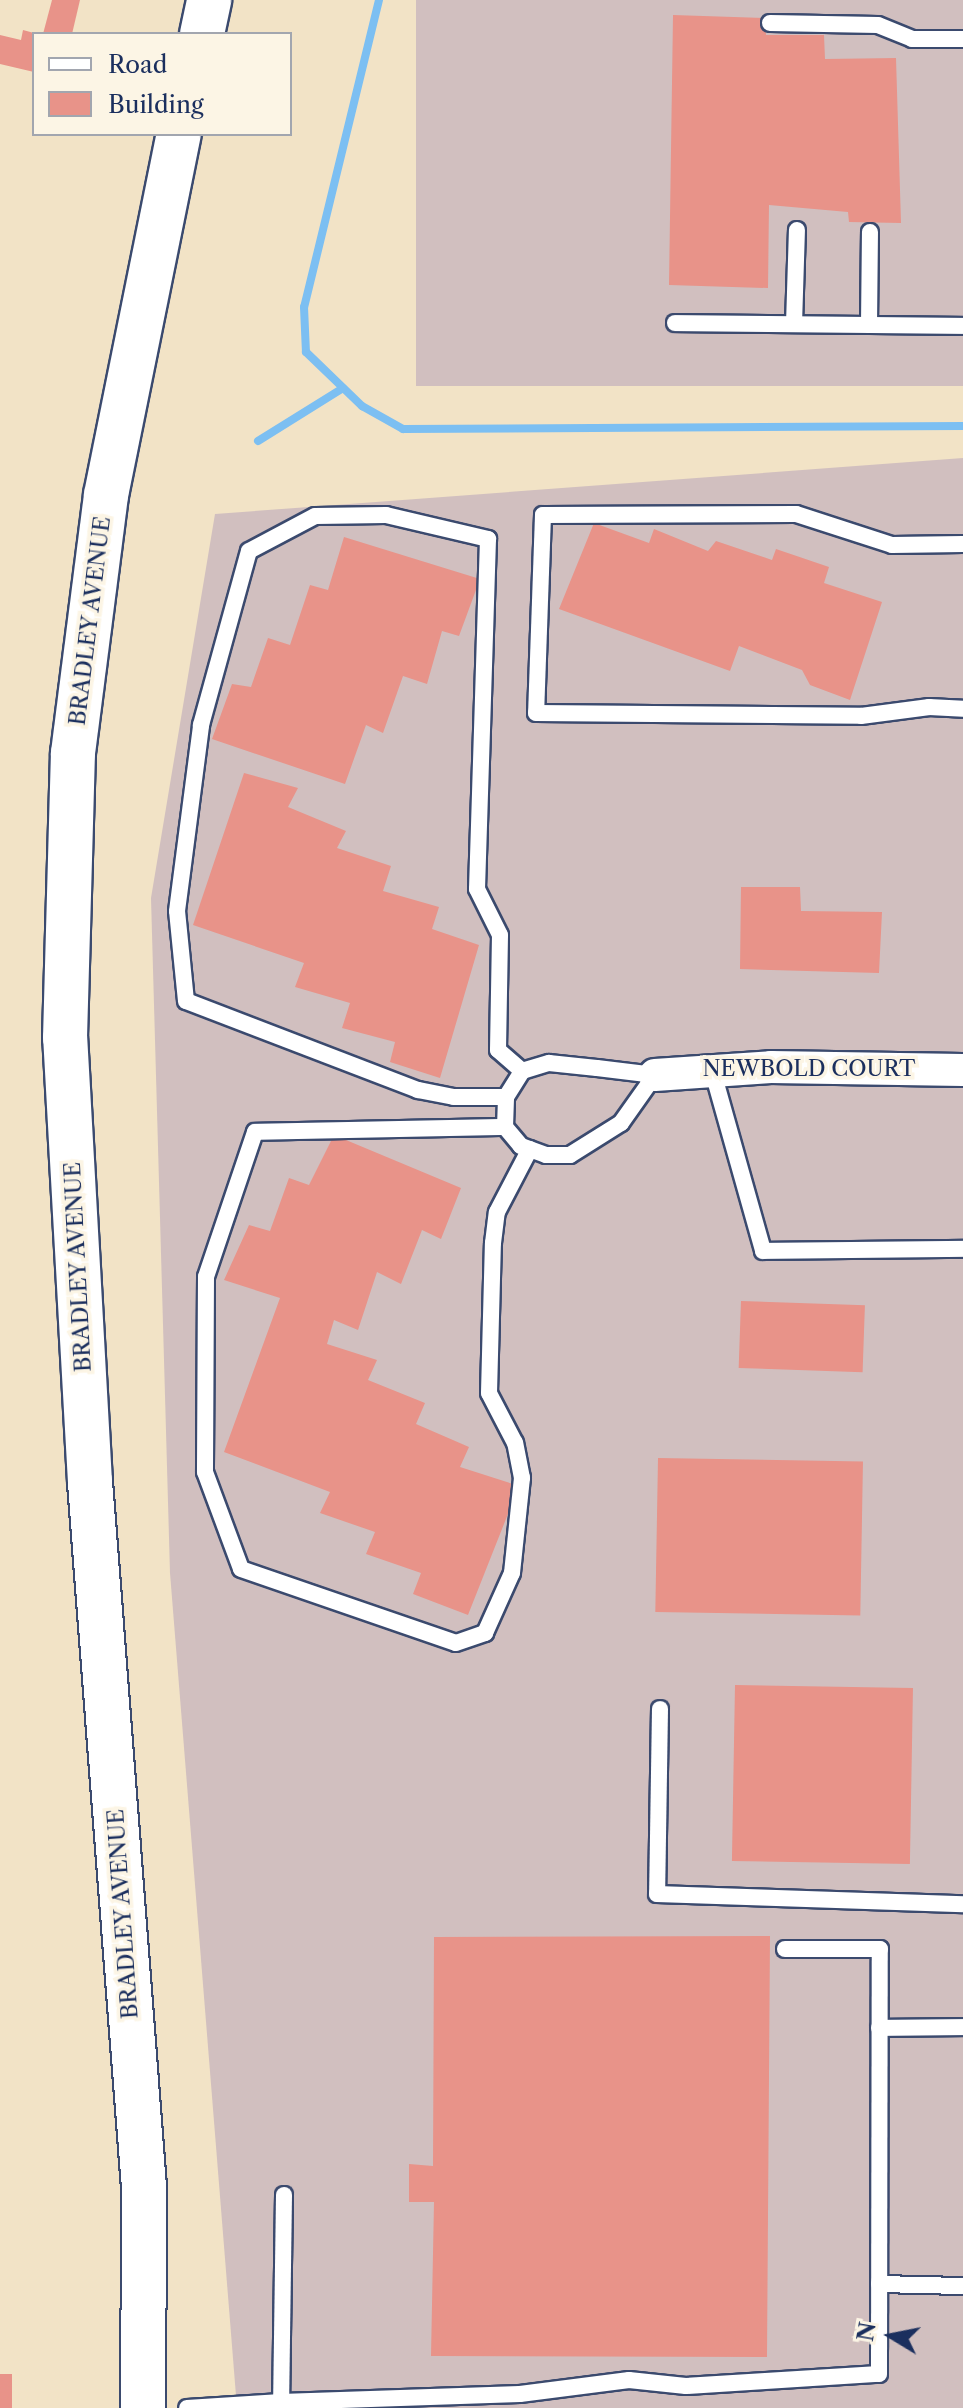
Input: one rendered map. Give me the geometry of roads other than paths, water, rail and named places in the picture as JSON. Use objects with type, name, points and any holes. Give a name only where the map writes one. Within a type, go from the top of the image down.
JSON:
[{"type":"main road","points":[[202,32],[209,0]]},
{"type":"main road","name":"BRADLEY AVENUE","points":[[143,2408],[144,2187],[90,1482],[65,1038],[75,738],[106,495],[179,136]]},
{"type":"street","name":"NEWBOLD COURT","points":[[655,1075],[712,1069],[963,1070]]},
{"type":"lane","points":[[770,23],[878,25],[912,39],[963,39]]},
{"type":"lane","points":[[794,324],[797,230]]},
{"type":"lane","points":[[869,325],[870,232]]},
{"type":"lane","points":[[675,323],[963,326]]},
{"type":"lane","points":[[963,544],[892,545],[796,514],[543,515],[536,713],[861,716],[929,707],[963,709]]},
{"type":"lane","points":[[506,1097],[454,1097],[418,1090],[186,1001],[177,911],[201,725],[249,551],[315,516],[386,515],[488,539],[477,889],[500,935],[498,1050],[522,1071]]},
{"type":"lane","points":[[505,1127],[506,1097],[522,1071],[549,1063],[655,1075],[621,1123],[570,1155],[530,1149],[505,1127],[255,1132],[206,1277],[205,1472],[241,1569],[456,1643],[485,1633],[512,1573],[522,1478],[515,1443],[489,1393],[493,1243],[497,1212],[530,1149]]},
{"type":"lane","points":[[712,1069],[763,1251],[963,1249]]},
{"type":"lane","points":[[660,1709],[657,1894],[963,1904]]},
{"type":"lane","points":[[187,2408],[520,2394],[629,2380],[686,2386],[879,2374],[880,1949],[785,1949]]},
{"type":"lane","points":[[879,2028],[963,2027]]},
{"type":"lane","points":[[282,2405],[284,2195]]},
{"type":"lane","points":[[879,2284],[963,2286]]},
{"type":"waterway","points":[[379,0],[304,307],[306,352],[362,406],[403,429],[963,426]]},
{"type":"waterway","points":[[258,441],[343,388]]}]
